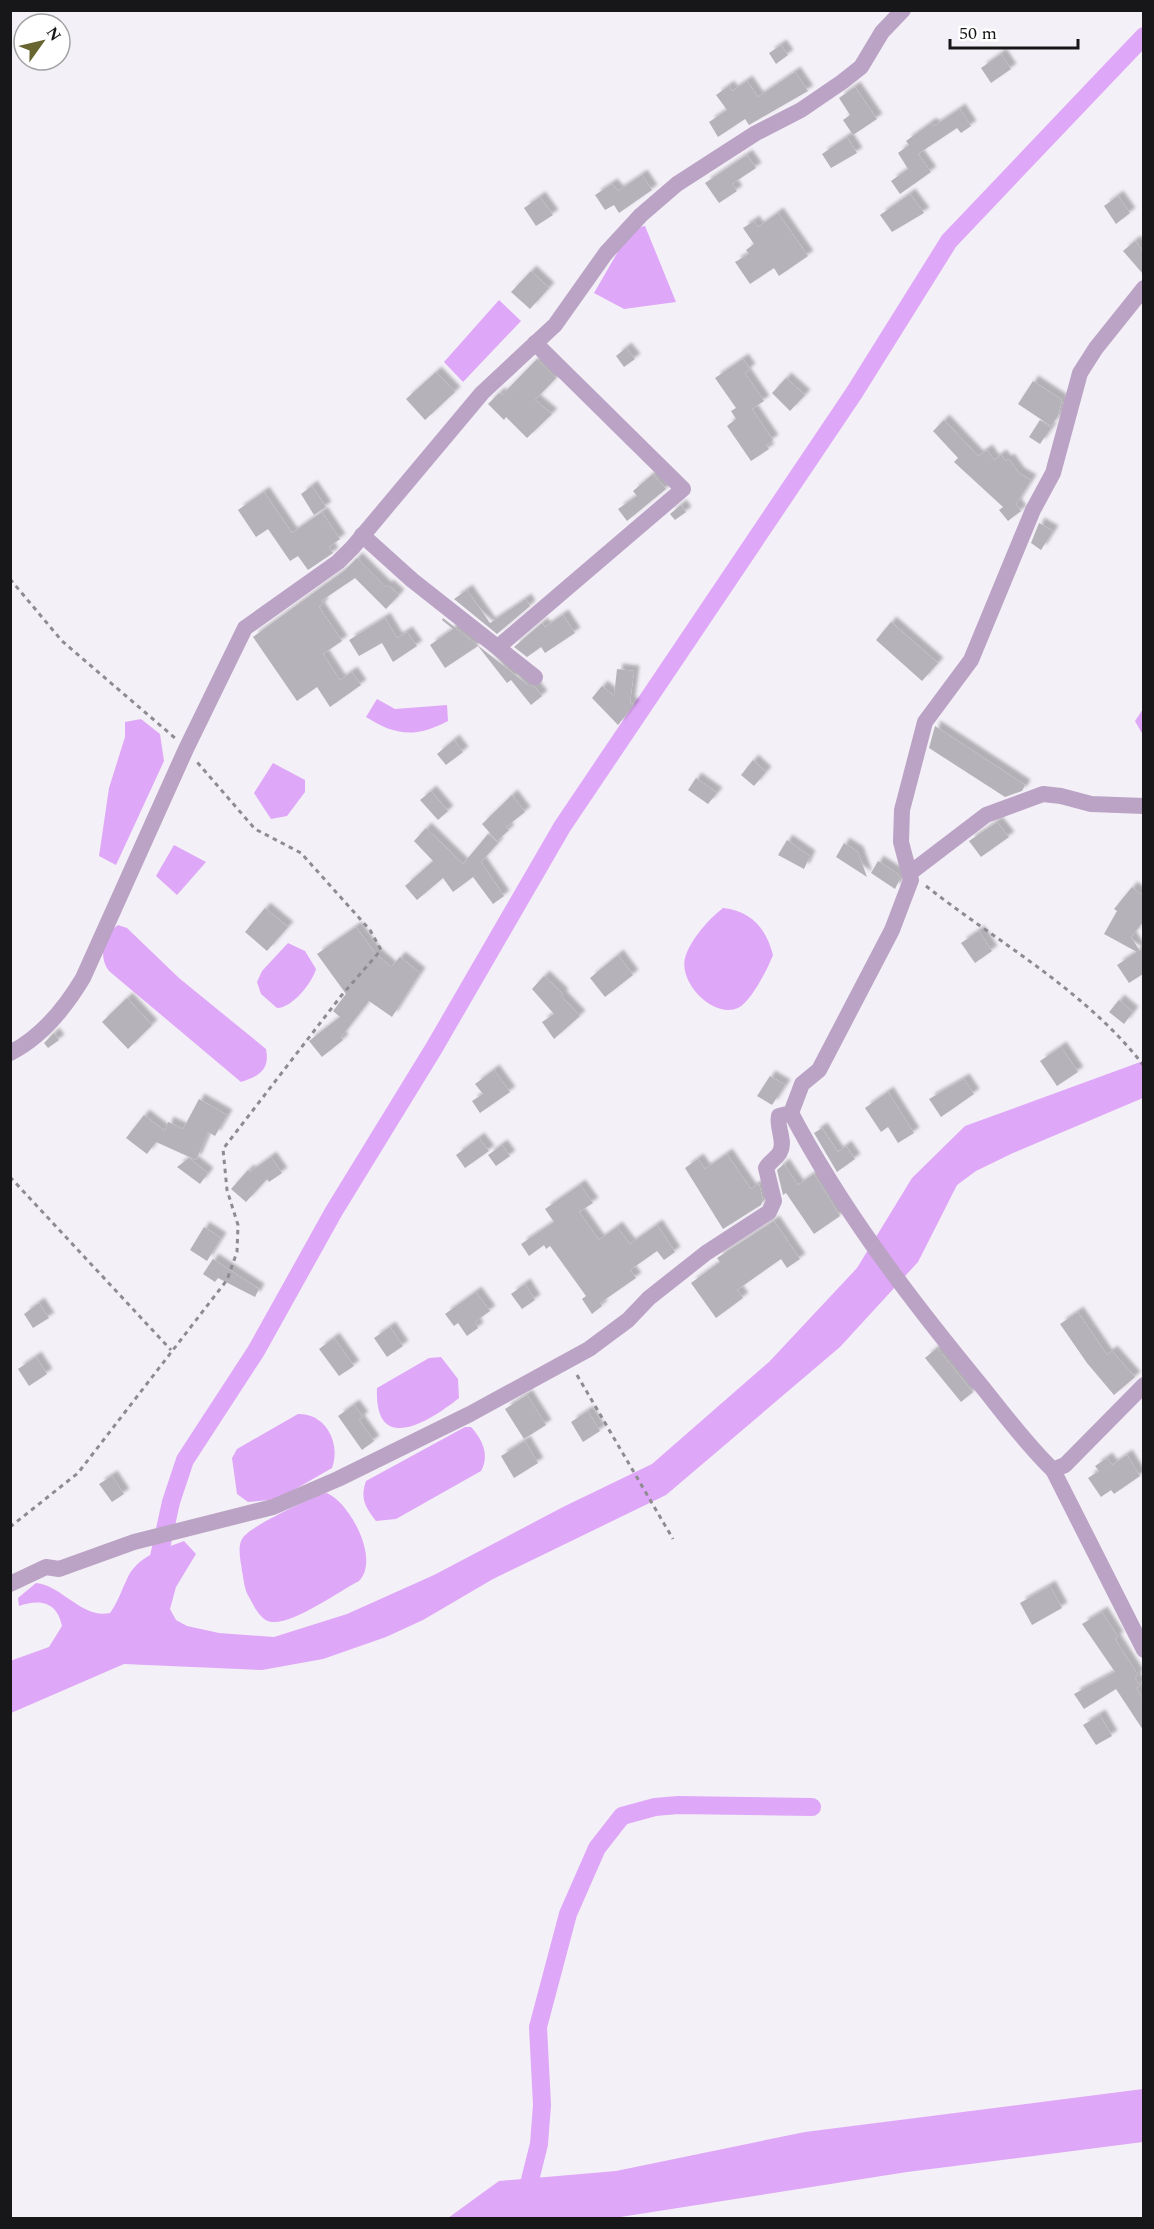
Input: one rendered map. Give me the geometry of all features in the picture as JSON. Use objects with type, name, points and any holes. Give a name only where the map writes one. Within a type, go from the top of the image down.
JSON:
[{"type":"street","points":[[10,1053],[47,1026],[66,1006],[83,978],[186,749],[244,628],[338,561],[482,393],[555,325],[606,253],[641,215],[677,184],[756,133],[801,110],[855,72],[861,67],[882,32],[903,10]]},
{"type":"street","points":[[1143,288],[1095,348],[1080,373],[1053,473],[1033,510],[971,660],[925,722],[902,810],[901,842],[911,880],[892,930],[819,1070],[802,1083],[791,1113],[821,1171],[913,1299],[1043,1461],[1053,1470],[1143,1650]]},
{"type":"street","points":[[498,647],[682,489],[535,343]]},
{"type":"street","points":[[362,535],[412,580],[536,677]]},
{"type":"street","points":[[910,873],[986,815],[1042,794],[1061,796],[1091,804],[1143,806]]},
{"type":"street","points":[[10,1584],[46,1567],[59,1569],[76,1565],[134,1542],[273,1507],[338,1479],[470,1414],[589,1349],[628,1320],[649,1298],[706,1253],[769,1212],[774,1201],[766,1168],[780,1154],[782,1145],[779,1116],[791,1113]]},
{"type":"street","points":[[1053,1470],[1065,1465],[1143,1385]]},
{"type":"path","points":[[10,579],[62,641],[124,692],[186,749],[255,829],[301,853],[370,930],[381,950],[341,996],[223,1149],[227,1190],[238,1225],[237,1252],[227,1280],[78,1473],[10,1527]]},
{"type":"path","points":[[910,873],[1031,961],[1080,1001],[1137,1057],[1143,1066]]},
{"type":"path","points":[[1137,1057],[1143,1053]]},
{"type":"path","points":[[10,1177],[171,1350]]},
{"type":"path","points":[[568,1361],[629,1461],[672,1539]]},
{"type":"shaded area","points":[[645,226],[676,302],[624,309],[594,293],[631,229]]},
{"type":"shaded area","points":[[499,300],[521,321],[463,382],[444,362]]},
{"type":"shaded area","points":[[377,699],[395,709],[447,705],[448,721],[416,732],[387,728],[366,717]]},
{"type":"shaded area","points":[[1143,709],[1143,735],[1135,721]]},
{"type":"shaded area","points":[[141,719],[160,734],[164,761],[116,865],[99,856],[109,788],[125,737],[125,722]]},
{"type":"shaded area","points":[[273,763],[305,780],[305,792],[287,816],[271,819],[254,793]]},
{"type":"shaded area","points":[[174,845],[206,862],[177,895],[156,876]]},
{"type":"shaded area","points":[[723,908],[742,913],[756,923],[766,937],[773,955],[748,999],[738,1008],[728,1010],[707,1003],[698,995],[691,986],[684,965],[686,955],[697,936]]},
{"type":"shaded area","points":[[118,925],[127,928],[179,978],[266,1049],[266,1062],[262,1071],[241,1082],[109,971],[104,959],[104,947],[109,934]]},
{"type":"shaded area","points":[[288,943],[305,951],[316,969],[301,994],[289,1004],[277,1008],[261,994],[257,982],[262,971]]},
{"type":"shaded area","points":[[1143,1061],[1143,1098],[1013,1153],[976,1171],[957,1185],[918,1262],[840,1347],[666,1495],[493,1579],[423,1620],[386,1637],[323,1659],[262,1670],[124,1664],[11,1713],[10,1661],[49,1647],[62,1626],[56,1611],[46,1604],[33,1603],[19,1606],[18,1598],[36,1583],[46,1585],[90,1611],[100,1614],[110,1613],[131,1571],[137,1564],[151,1554],[184,1541],[196,1554],[176,1587],[170,1609],[176,1620],[187,1626],[219,1633],[274,1637],[347,1614],[434,1575],[563,1507],[652,1464],[769,1362],[857,1268],[912,1178],[965,1126]]},
{"type":"shaded area","points":[[441,1357],[458,1379],[459,1398],[433,1416],[406,1428],[394,1427],[384,1422],[378,1409],[377,1388],[429,1358]]},
{"type":"shaded area","points":[[298,1414],[316,1419],[329,1432],[334,1449],[332,1468],[278,1499],[248,1502],[237,1494],[232,1458],[237,1449]]},
{"type":"shaded area","points":[[465,1427],[471,1427],[484,1448],[485,1459],[481,1471],[396,1519],[376,1521],[365,1502],[363,1492],[366,1481]]},
{"type":"shaded area","points":[[327,1493],[345,1508],[360,1533],[366,1560],[365,1572],[359,1581],[293,1618],[269,1621],[258,1613],[246,1591],[240,1555],[242,1539],[266,1521]]},
{"type":"shaded area","points":[[1143,2089],[1143,2142],[907,2172],[614,2218],[448,2218],[499,2181],[616,2171],[805,2132]]},
{"type":"building","points":[[781,45],[788,55],[776,64],[769,53]]},
{"type":"building","points":[[1001,54],[1011,69],[991,83],[981,68]]},
{"type":"building","points":[[795,72],[808,91],[749,125],[745,119],[718,137],[709,122],[727,110],[716,95],[729,86],[732,91],[747,81],[758,97]]},
{"type":"building","points":[[855,87],[877,119],[853,135],[843,120],[850,115],[839,98]]},
{"type":"building","points":[[960,109],[971,126],[961,133],[957,128],[918,154],[931,172],[900,194],[891,181],[908,169],[898,153],[909,145],[906,141],[931,123],[934,126]]},
{"type":"building","points":[[847,137],[857,153],[831,168],[822,154]]},
{"type":"building","points":[[747,155],[756,168],[732,184],[737,191],[719,203],[705,183]]},
{"type":"building","points":[[642,175],[652,190],[619,213],[614,205],[605,210],[595,195],[612,184],[618,191]]},
{"type":"building","points":[[910,194],[924,213],[892,232],[880,215]]},
{"type":"building","points":[[1118,196],[1130,213],[1116,224],[1104,206]]},
{"type":"building","points":[[540,197],[553,215],[536,226],[524,208]]},
{"type":"building","points":[[778,213],[808,256],[779,276],[774,268],[750,284],[735,262],[749,254],[746,250],[754,244],[743,228],[754,221],[758,227]]},
{"type":"building","points":[[1135,241],[1143,251],[1143,274],[1123,251]]},
{"type":"building","points":[[531,271],[549,288],[530,309],[511,292]]},
{"type":"building","points":[[626,348],[635,359],[624,367],[616,356]]},
{"type":"building","points":[[537,359],[556,378],[535,400],[552,414],[527,438],[506,417],[504,420],[488,404],[499,393],[502,395]]},
{"type":"building","points":[[743,359],[750,369],[745,373],[764,401],[752,409],[773,440],[766,445],[769,449],[751,461],[727,426],[736,419],[731,411],[736,408],[715,378]]},
{"type":"building","points":[[436,372],[455,392],[425,420],[406,399]]},
{"type":"building","points":[[786,378],[805,395],[790,411],[772,393]]},
{"type":"building","points":[[1033,381],[1062,400],[1058,416],[1051,426],[1018,404]]},
{"type":"building","points":[[944,420],[978,456],[987,450],[994,460],[1001,455],[1006,461],[1009,459],[1019,473],[1031,480],[1016,504],[1021,511],[1008,521],[999,510],[1003,507],[954,462],[958,458],[933,431]]},
{"type":"building","points":[[1040,420],[1051,428],[1040,444],[1029,437]]},
{"type":"building","points":[[653,474],[666,489],[627,521],[618,509],[637,496],[633,491]]},
{"type":"building","points":[[312,486],[326,507],[314,515],[301,494]]},
{"type":"building","points":[[264,492],[292,533],[322,512],[340,539],[329,547],[333,553],[308,570],[298,556],[290,561],[268,529],[256,537],[238,510]]},
{"type":"building","points":[[681,505],[686,512],[675,520],[670,514]]},
{"type":"building","points":[[1039,523],[1053,531],[1041,550],[1031,543]]},
{"type":"building","points":[[357,558],[386,587],[388,585],[399,595],[386,609],[355,578],[321,601],[323,604],[319,607],[342,641],[323,654],[340,680],[352,672],[361,685],[330,707],[317,687],[297,701],[253,637],[344,571]]},
{"type":"building","points":[[467,590],[490,623],[526,599],[530,606],[497,634],[454,599]]},
{"type":"building","points":[[563,615],[575,633],[545,653],[541,647],[527,657],[514,647],[542,623],[545,627]]},
{"type":"building","points":[[385,618],[397,638],[407,632],[417,646],[393,662],[382,643],[359,656],[349,640]]},
{"type":"building","points":[[443,618],[528,685],[535,687],[542,696],[531,705],[511,680],[507,683],[478,646],[445,668],[430,645],[453,629],[442,620]]},
{"type":"building","points":[[891,622],[938,663],[922,681],[876,640]]},
{"type":"building","points":[[617,669],[634,671],[630,702],[634,705],[618,725],[592,698],[602,686],[614,696]]},
{"type":"building","points":[[935,726],[1025,785],[1022,791],[1005,797],[929,748]]},
{"type":"building","points":[[454,740],[463,752],[446,765],[437,754]]},
{"type":"building","points":[[753,760],[766,772],[754,786],[741,775]]},
{"type":"building","points":[[696,778],[717,793],[708,804],[688,790]]},
{"type":"building","points":[[431,791],[448,811],[438,820],[420,800]]},
{"type":"building","points":[[512,795],[525,812],[506,827],[509,830],[497,841],[482,824]]},
{"type":"building","points":[[997,822],[1009,837],[981,857],[969,841]]},
{"type":"building","points":[[426,828],[463,864],[488,834],[498,843],[481,862],[504,896],[493,904],[473,877],[453,892],[443,878],[417,900],[405,886],[433,861],[414,841]]},
{"type":"building","points":[[787,840],[810,856],[804,869],[778,855]]},
{"type":"building","points":[[844,843],[858,852],[867,877],[836,857]]},
{"type":"building","points":[[878,861],[898,874],[900,879],[895,889],[871,873]]},
{"type":"building","points":[[1132,887],[1143,896],[1143,922],[1131,937],[1140,951],[1143,948],[1143,974],[1129,983],[1117,965],[1137,952],[1104,934],[1117,911],[1114,909]]},
{"type":"building","points":[[265,908],[288,927],[267,951],[245,932]]},
{"type":"building","points":[[356,927],[375,953],[391,967],[400,957],[420,973],[392,1017],[369,1001],[341,1037],[343,1040],[322,1057],[309,1041],[340,1017],[333,1011],[346,994],[317,954]]},
{"type":"building","points":[[979,931],[992,951],[975,963],[961,943]]},
{"type":"building","points":[[618,955],[633,975],[605,997],[590,978]]},
{"type":"building","points":[[544,976],[563,994],[561,996],[580,1016],[554,1039],[542,1022],[554,1014],[532,989]]},
{"type":"building","points":[[127,998],[152,1025],[128,1049],[102,1022]]},
{"type":"building","points":[[1119,1000],[1133,1012],[1124,1024],[1109,1012]]},
{"type":"building","points":[[54,1033],[59,1040],[48,1048],[44,1043]]},
{"type":"building","points":[[1061,1047],[1078,1072],[1057,1086],[1040,1061]]},
{"type":"building","points":[[494,1070],[510,1092],[480,1113],[472,1101],[483,1094],[475,1084]]},
{"type":"building","points":[[770,1076],[785,1085],[772,1105],[757,1096]]},
{"type":"building","points":[[964,1079],[974,1094],[941,1117],[929,1099]]},
{"type":"building","points":[[888,1092],[914,1133],[898,1143],[888,1127],[881,1132],[865,1108]]},
{"type":"building","points":[[199,1099],[227,1115],[215,1136],[208,1132],[196,1160],[156,1142],[147,1154],[126,1138],[144,1115],[165,1131],[168,1122],[183,1129]]},
{"type":"building","points":[[822,1128],[838,1152],[846,1146],[855,1159],[837,1172],[814,1133]]},
{"type":"building","points":[[479,1138],[489,1151],[465,1168],[456,1155]]},
{"type":"building","points":[[502,1145],[510,1156],[496,1166],[488,1155]]},
{"type":"building","points":[[727,1154],[751,1189],[759,1184],[763,1200],[761,1205],[723,1229],[685,1168],[698,1159],[705,1169]]},
{"type":"building","points":[[271,1157],[282,1173],[269,1182],[267,1179],[246,1202],[231,1189],[248,1170],[250,1172]]},
{"type":"building","points":[[189,1158],[208,1173],[200,1184],[177,1167]]},
{"type":"building","points":[[784,1164],[798,1185],[814,1174],[840,1216],[814,1234],[786,1193],[783,1195],[777,1170]]},
{"type":"building","points":[[580,1185],[593,1203],[579,1212],[599,1240],[617,1227],[630,1244],[657,1225],[675,1252],[664,1260],[657,1251],[630,1270],[636,1278],[600,1303],[602,1306],[592,1314],[582,1299],[586,1296],[550,1246],[546,1249],[544,1245],[529,1256],[521,1244],[554,1222],[545,1209]]},
{"type":"building","points":[[774,1221],[800,1259],[787,1268],[781,1259],[737,1290],[743,1298],[716,1318],[691,1283],[720,1262],[717,1258]]},
{"type":"building","points":[[204,1227],[221,1238],[207,1261],[190,1250]]},
{"type":"building","points":[[213,1259],[259,1289],[255,1297],[218,1278],[215,1282],[203,1274]]},
{"type":"building","points":[[525,1284],[535,1300],[522,1309],[511,1294]]},
{"type":"building","points":[[476,1292],[490,1311],[475,1322],[478,1328],[467,1336],[458,1323],[454,1326],[445,1314]]},
{"type":"building","points":[[39,1303],[49,1318],[33,1328],[24,1314]]},
{"type":"building","points":[[1078,1312],[1107,1355],[1112,1351],[1135,1377],[1114,1395],[1087,1363],[1060,1324]]},
{"type":"building","points":[[390,1327],[403,1346],[387,1357],[374,1338]]},
{"type":"building","points":[[334,1338],[354,1366],[339,1376],[319,1349]]},
{"type":"building","points":[[937,1348],[973,1392],[961,1402],[925,1358]]},
{"type":"building","points":[[36,1357],[47,1374],[29,1386],[18,1369]]},
{"type":"building","points":[[527,1395],[546,1425],[524,1439],[505,1409]]},
{"type":"building","points":[[354,1405],[363,1417],[359,1420],[374,1441],[362,1450],[338,1416]]},
{"type":"building","points":[[588,1411],[600,1431],[583,1442],[571,1422]]},
{"type":"building","points":[[525,1441],[538,1463],[514,1478],[501,1456]]},
{"type":"building","points":[[1127,1455],[1140,1476],[1114,1494],[1111,1490],[1101,1497],[1088,1478],[1099,1471],[1095,1466],[1107,1458],[1112,1465]]},
{"type":"building","points":[[112,1476],[124,1494],[112,1502],[99,1484]]},
{"type":"building","points":[[1050,1586],[1062,1608],[1032,1625],[1020,1603]]},
{"type":"building","points":[[1102,1612],[1118,1637],[1115,1639],[1138,1675],[1135,1678],[1140,1686],[1136,1688],[1143,1699],[1143,1730],[1116,1689],[1084,1709],[1074,1694],[1115,1672],[1082,1624]]},
{"type":"building","points":[[1100,1715],[1112,1736],[1096,1745],[1083,1725]]},
{"type":"waterway","points":[[155,1575],[171,1502],[185,1460],[256,1351],[334,1211],[434,1048],[562,827],[854,393],[949,241],[1144,36]]},
{"type":"waterway","points":[[528,2202],[527,2192],[539,2144],[542,2105],[538,2027],[568,1914],[597,1848],[622,1816],[655,1807],[678,1805],[812,1807]]}]
